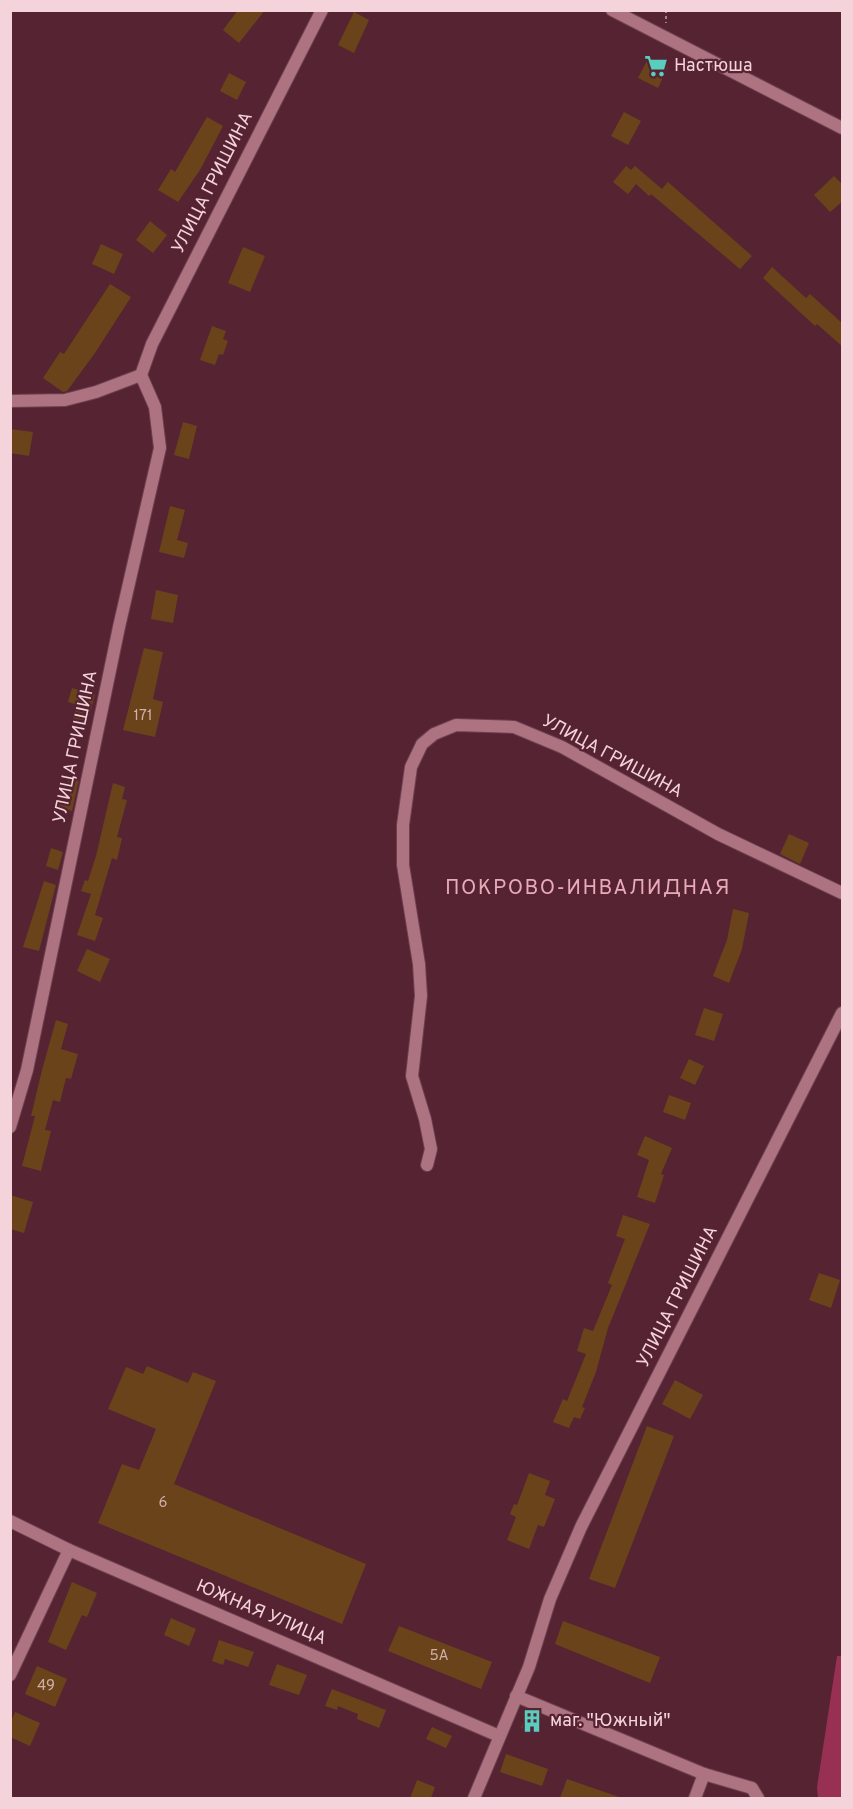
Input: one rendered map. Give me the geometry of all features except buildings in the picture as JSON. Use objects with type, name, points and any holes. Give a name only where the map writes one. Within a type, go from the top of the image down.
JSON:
[{"type":"street","name":"УЛИЦА ГРИШИНА","points":[[10,1127],[27,1070],[117,639],[160,448],[155,407],[141,375],[152,344],[322,10]]},
{"type":"street","points":[[612,10],[843,128]]},
{"type":"street","points":[[10,401],[65,400],[96,392],[141,375]]},
{"type":"street","name":"УЛИЦА ГРИШИНА","points":[[427,1165],[429,1139],[412,1076],[421,996],[419,964],[403,865],[403,825],[411,767],[422,744],[434,734],[456,725],[514,727],[562,747],[708,829],[843,893]]},
{"type":"street","name":"УЛИЦА ГРИШИНА","points":[[474,1798],[529,1667],[550,1599],[581,1527],[843,1013]]},
{"type":"street","name":"ЮЖНАЯ УЛИЦА","points":[[10,1521],[69,1550],[499,1736]]},
{"type":"street","points":[[10,1675],[69,1550]]},
{"type":"street","points":[[516,1696],[704,1774],[752,1788],[758,1798]]},
{"type":"street","points":[[695,1798],[704,1774]]},
{"type":"shaded area","points":[[837,1656],[842,1656],[842,1798],[818,1798],[817,1787]]},
{"type":"place","name":"Настюша","points":[[656,66]]},
{"type":"place","name":"маг. \"Южный\"","points":[[532,1721]]},
{"type":"district","name":"ПОКРОВО-ИНВАЛИДНАЯ","points":[[588,888]]}]
